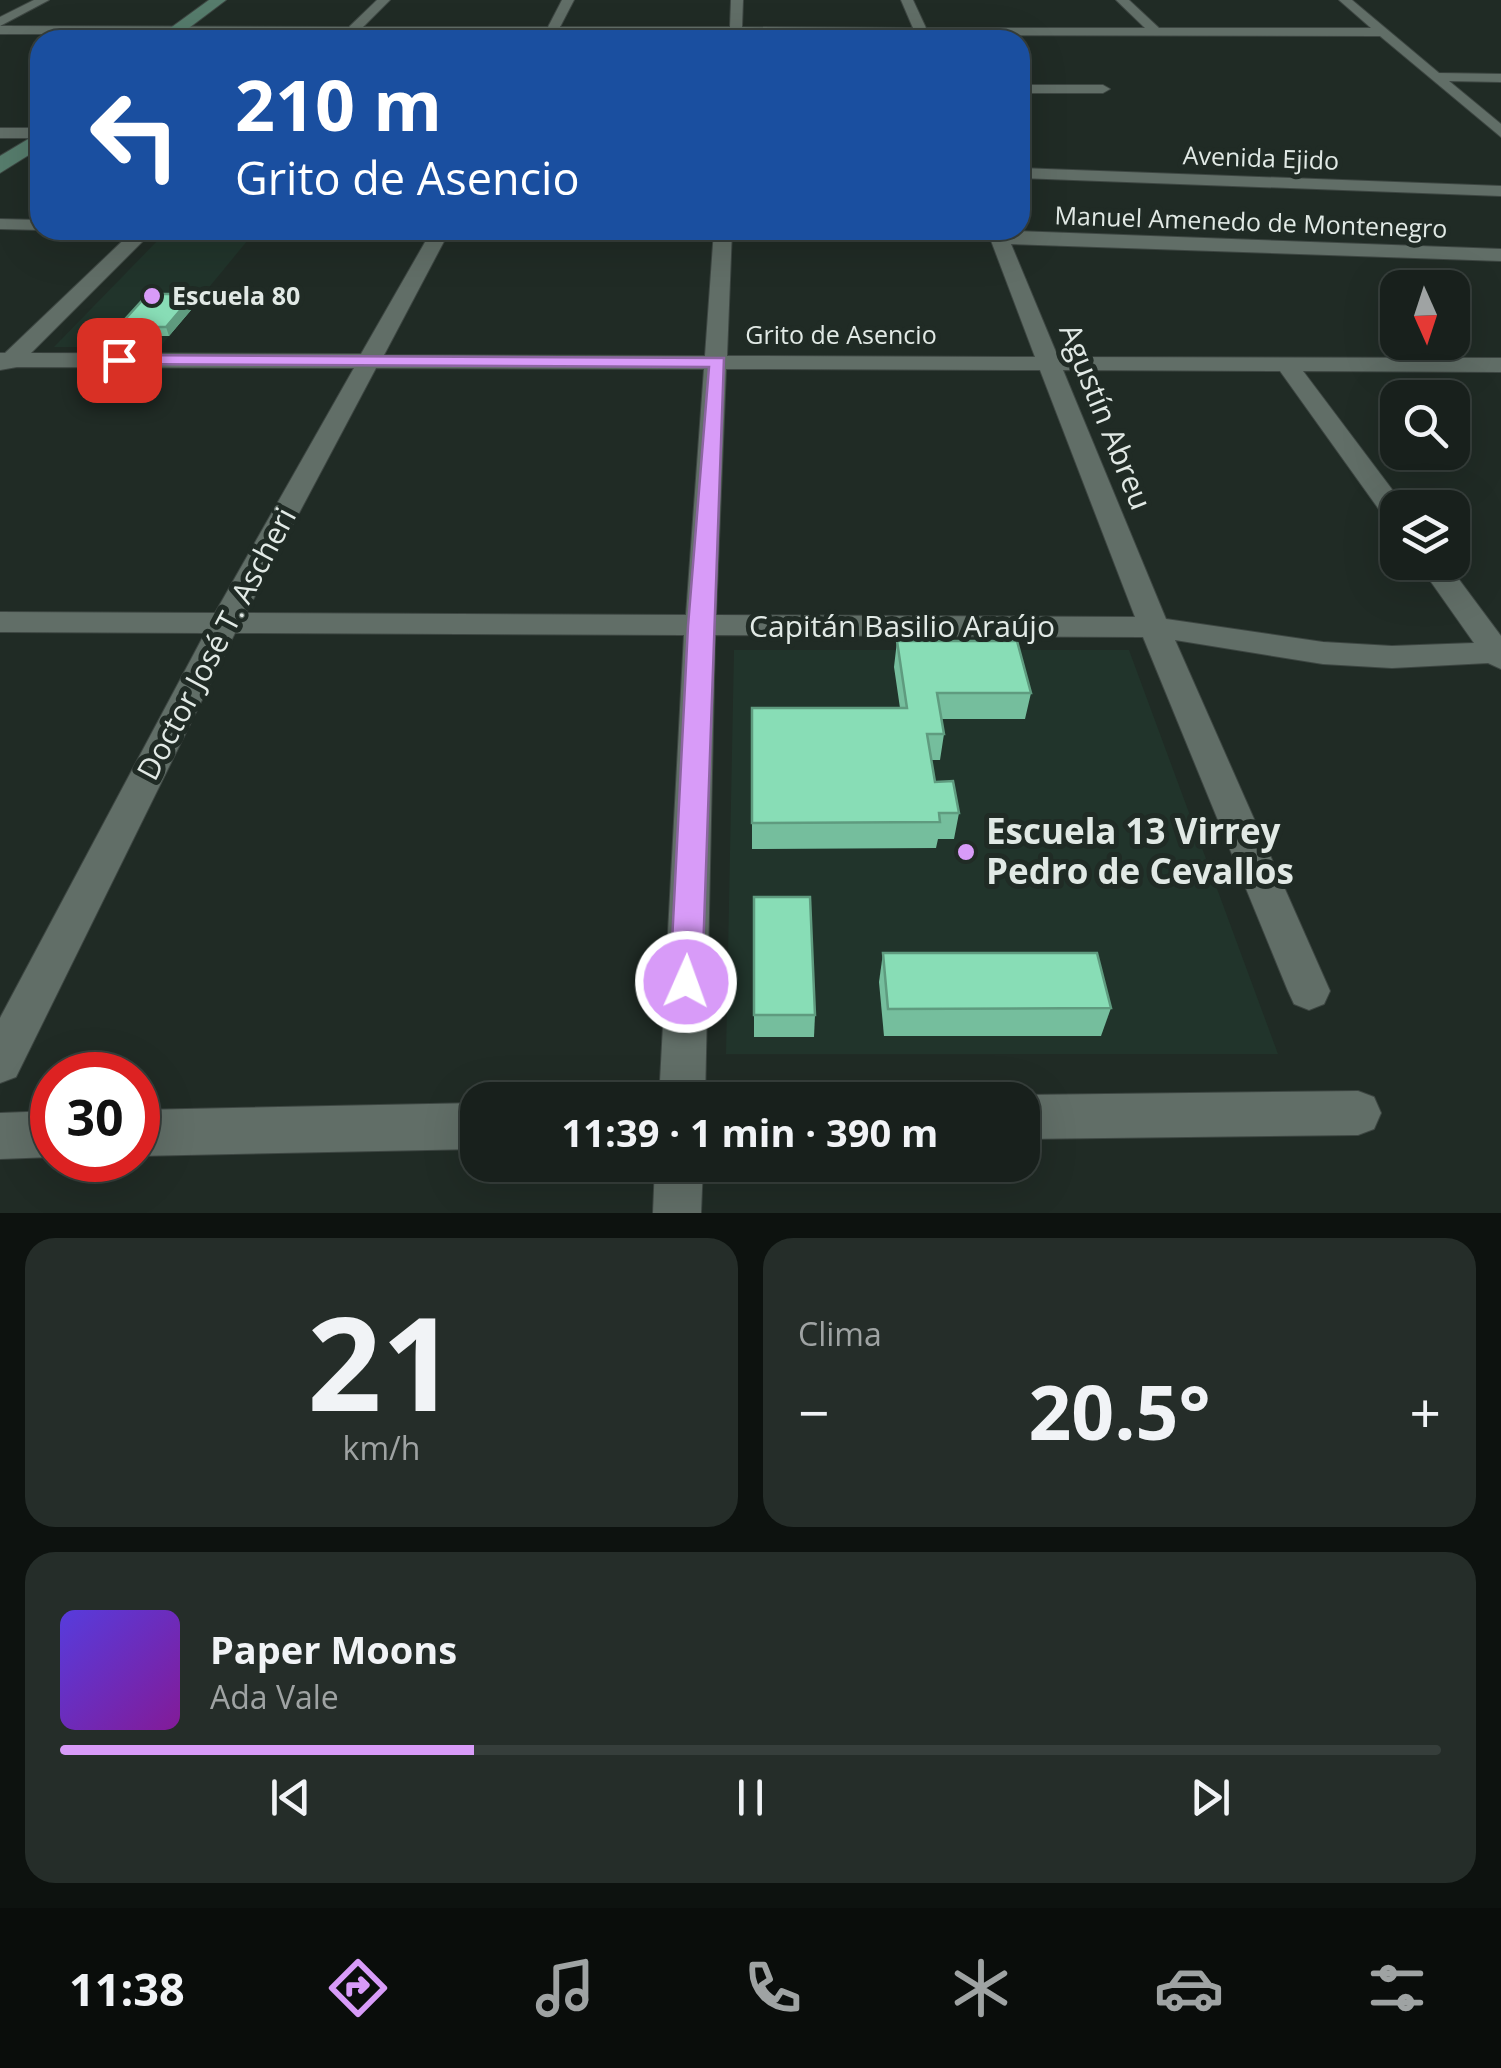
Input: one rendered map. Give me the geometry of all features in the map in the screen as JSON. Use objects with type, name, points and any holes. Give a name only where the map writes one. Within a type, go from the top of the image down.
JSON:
[{"type":"main road","points":[[185,30],[219,0]]},
{"type":"main road","points":[[188,30],[235,0]]},
{"type":"main road","points":[[0,150],[30,138]]},
{"type":"main road","points":[[0,166],[30,141]]},
{"type":"street","points":[[0,22],[43,0]]},
{"type":"street","points":[[353,30],[384,0]]},
{"type":"street","points":[[553,30],[568,0]]},
{"type":"street","points":[[737,30],[738,0]]},
{"type":"street","points":[[907,0],[920,30]]},
{"type":"street","points":[[1122,0],[1156,32]]},
{"type":"street","points":[[1345,0],[1494,120],[1501,132]]},
{"type":"street","points":[[0,30],[30,31]]},
{"type":"street","points":[[1030,34],[1384,32]]},
{"type":"street","points":[[1436,77],[1501,78]]},
{"type":"street","points":[[1030,89],[1103,89]]},
{"type":"street","points":[[0,133],[30,135]]},
{"type":"street","name":"Avenida Ejido","points":[[1030,173],[1501,191]]},
{"type":"street","points":[[0,224],[30,225]]},
{"type":"street","name":"Manuel Amenedo de Montenegro","points":[[1030,235],[1501,256]]},
{"type":"street","points":[[4,364],[134,240]]},
{"type":"street","name":"Doctor José T. Ascheri","points":[[0,1062],[225,622],[436,240]]},
{"type":"street","points":[[683,1082],[700,626],[723,240]]},
{"type":"street","name":"Agustín Abreu","points":[[1000,240],[1154,628],[1309,991]]},
{"type":"street","name":"Grito de Asencio","points":[[4,364],[372,360],[1501,365]]},
{"type":"street","points":[[1286,364],[1380,492]]},
{"type":"street","points":[[1444,580],[1500,654]]},
{"type":"street","name":"Capitán Basilio Araújo","points":[[0,622],[1154,628],[1323,653],[1392,658],[1500,654]]},
{"type":"street","points":[[1040,1117],[1358,1113]]},
{"type":"street","points":[[160,1133],[460,1126]]},
{"type":"street","points":[[0,1136],[30,1135]]},
{"type":"street","points":[[677,1213],[678,1182]]},
{"type":"shaded area","name":"Escuela 80","points":[[158,240],[248,240],[160,347],[54,347]]},
{"type":"shaded area","name":"Escuela 13 Virrey Pedro de Cevallos","points":[[734,650],[1129,650],[1278,1054],[726,1054]]},
{"type":"building","points":[[148,294],[194,294],[166,327],[118,327]]},
{"type":"building","points":[[897,641],[1017,641],[1031,693],[937,693],[944,734],[927,734],[935,782],[953,781],[959,813],[939,813],[940,822],[752,823],[752,708],[907,708]]},
{"type":"building","points":[[754,897],[810,897],[815,1015],[754,1015]]},
{"type":"building","points":[[883,953],[1097,953],[1111,1008],[888,1009]]},
{"type":"place","name":"Escuela 80","points":[[152,296]]},
{"type":"place","name":"Escuela 13 Virrey Pedro de Cevallos","points":[[966,852]]},
{"type":"route","points":[[119,360],[718,362],[700,626],[686,982]]}]
